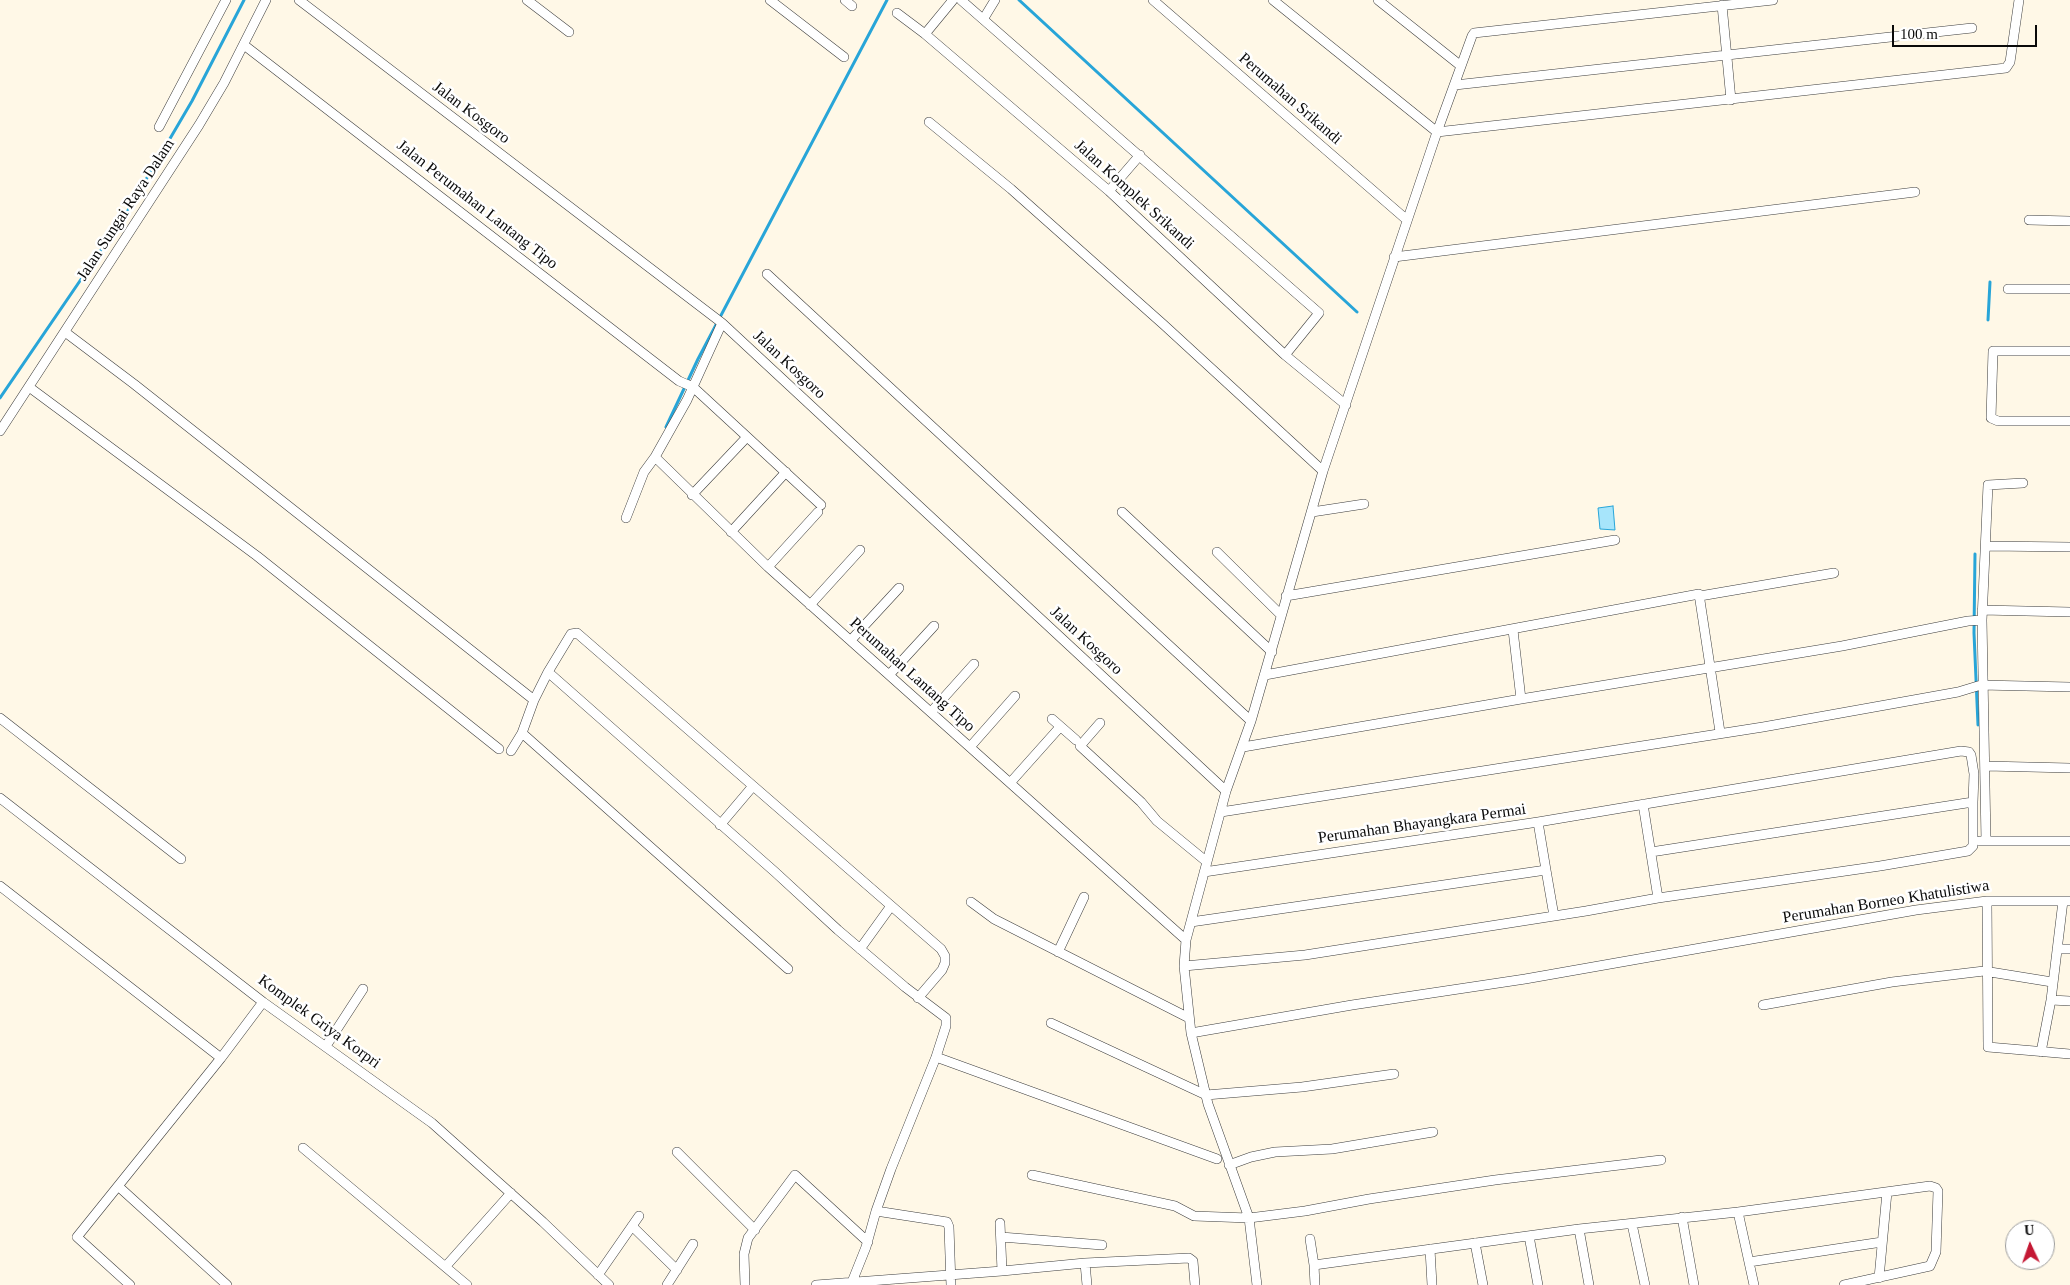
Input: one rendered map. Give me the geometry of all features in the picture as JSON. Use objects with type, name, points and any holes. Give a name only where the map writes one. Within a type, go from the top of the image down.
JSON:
[{"type":"street","points":[[158,127],[226,0]]},
{"type":"street","name":"Jalan Sungai Raya Dalam","points":[[1,426],[29,387],[199,124],[244,45],[266,0]]},
{"type":"street","name":"Jalan Kosgoro","points":[[299,0],[713,315],[1226,791]]},
{"type":"street","points":[[527,0],[569,32]]},
{"type":"street","points":[[770,0],[844,57]]},
{"type":"street","points":[[925,34],[953,0]]},
{"type":"street","points":[[961,0],[984,18],[1319,313],[1285,355]]},
{"type":"street","points":[[984,18],[995,0]]},
{"type":"street","name":"Perumahan Srikandi","points":[[1153,0],[1407,220]]},
{"type":"street","points":[[1273,0],[1437,132],[2006,68],[2010,62],[2019,0]]},
{"type":"street","points":[[1378,0],[1461,66]]},
{"type":"street","points":[[1257,1285],[1249,1218],[1206,1095],[1191,1033],[1184,966],[1186,940],[1226,791],[1251,722],[1323,471],[1394,257],[1472,36],[1478,32],[1773,0]]},
{"type":"street","points":[[1722,6],[1731,100]]},
{"type":"street","name":"Jalan Komplek Srikandi","points":[[897,13],[925,34],[1109,191],[1285,355],[1346,405]]},
{"type":"street","points":[[1454,85],[1972,28]]},
{"type":"street","name":"Jalan Perumahan Lantang Tipo","points":[[244,45],[679,381],[692,387],[746,438],[786,472],[820,508],[768,568]]},
{"type":"street","points":[[929,122],[1018,196],[1164,325],[1323,471]]},
{"type":"street","points":[[1109,191],[1140,155]]},
{"type":"street","points":[[1394,257],[1915,192]]},
{"type":"street","points":[[2029,220],[2070,221]]},
{"type":"street","points":[[767,274],[908,407],[1251,722]]},
{"type":"street","points":[[2008,289],[2070,289]]},
{"type":"street","points":[[626,518],[644,472],[655,457],[676,419],[722,323]]},
{"type":"street","points":[[65,332],[134,384],[534,700]]},
{"type":"street","points":[[2070,352],[1992,351],[1991,418],[1998,421],[2070,421]]},
{"type":"street","points":[[29,387],[257,556],[499,749]]},
{"type":"street","points":[[692,495],[746,438]]},
{"type":"street","name":"Perumahan Lantang Tipo","points":[[655,457],[768,568],[1186,940]]},
{"type":"street","points":[[731,532],[786,472]]},
{"type":"street","points":[[1184,966],[1305,955],[1658,898],[1880,866],[1972,849],[1980,841],[1986,766],[1979,686],[1986,547],[1984,540],[1988,485],[2023,483]]},
{"type":"street","points":[[1312,512],[1364,504]]},
{"type":"street","points":[[1122,512],[1272,652]]},
{"type":"street","points":[[1286,596],[1615,540]]},
{"type":"street","points":[[1986,547],[2070,547]]},
{"type":"street","points":[[810,604],[860,550]]},
{"type":"street","points":[[1216,552],[1281,615]]},
{"type":"street","points":[[1265,675],[1698,594],[1700,596],[1834,573]]},
{"type":"street","points":[[850,640],[899,588]]},
{"type":"street","points":[[1700,596],[1712,666],[1720,732]]},
{"type":"street","points":[[1982,610],[2070,612]]},
{"type":"street","points":[[1243,747],[1712,666],[1842,646],[1981,620]]},
{"type":"street","points":[[889,675],[934,626]]},
{"type":"street","points":[[1513,630],[1521,699]]},
{"type":"street","points":[[510,751],[522,732],[534,700],[548,672],[571,634],[577,633],[941,949],[945,956],[942,970],[918,998]]},
{"type":"street","points":[[930,712],[974,664]]},
{"type":"street","points":[[548,672],[860,949],[918,998],[946,1018],[946,1026],[936,1057],[914,1109],[876,1211],[868,1242],[849,1283]]},
{"type":"street","points":[[1221,812],[1430,780],[1892,704],[1958,692],[1979,686],[2070,687]]},
{"type":"street","points":[[970,746],[1015,696]]},
{"type":"street","points":[[0,718],[181,859]]},
{"type":"street","points":[[1052,719],[1076,740]]},
{"type":"street","points":[[1100,723],[1080,746],[1141,802],[1157,821],[1207,862]]},
{"type":"street","points":[[1010,783],[1060,726]]},
{"type":"street","points":[[522,732],[788,969]]},
{"type":"street","name":"Perumahan Bhayangkara Permai","points":[[1204,872],[1538,822],[1966,750],[1971,755],[1974,774],[1973,802]]},
{"type":"street","points":[[1986,766],[2070,768]]},
{"type":"street","points":[[720,825],[753,786]]},
{"type":"street","name":"Komplek Griya Korpri","points":[[0,798],[264,1002],[419,1112],[609,1285]]},
{"type":"street","points":[[1651,852],[1973,802],[1980,841]]},
{"type":"street","points":[[1643,804],[1658,898]]},
{"type":"street","points":[[1538,822],[1554,916]]},
{"type":"street","points":[[1980,841],[2070,841]]},
{"type":"street","points":[[1191,922],[1546,870]]},
{"type":"street","points":[[0,886],[221,1058]]},
{"type":"street","points":[[1058,952],[1084,897]]},
{"type":"street","points":[[2041,1052],[2057,949],[2067,900]]},
{"type":"street","name":"Perumahan Borneo Khatulistiwa","points":[[1191,1033],[1352,1005],[1524,979],[1848,921],[1981,901],[2067,900]]},
{"type":"street","points":[[1981,901],[1988,1047],[1990,1049],[2070,1054]]},
{"type":"street","points":[[971,902],[994,919],[1189,1018]]},
{"type":"street","points":[[860,949],[891,906]]},
{"type":"street","points":[[2057,949],[2070,949]]},
{"type":"street","points":[[1763,1005],[1892,982],[1983,971],[2052,982]]},
{"type":"street","points":[[326,1046],[363,989]]},
{"type":"street","points":[[2050,1000],[2070,1001]]},
{"type":"street","points":[[130,1285],[77,1237],[264,1002]]},
{"type":"street","points":[[1051,1023],[1206,1095],[1302,1087],[1394,1074]]},
{"type":"street","points":[[936,1057],[1217,1159]]},
{"type":"street","points":[[1229,1165],[1252,1156],[1275,1152],[1332,1149],[1433,1132]]},
{"type":"street","points":[[303,1148],[467,1285]]},
{"type":"street","points":[[677,1152],[755,1230]]},
{"type":"street","points":[[1032,1175],[1175,1206],[1194,1216],[1249,1218],[1305,1211],[1369,1199],[1495,1180],[1661,1160]]},
{"type":"street","points":[[745,1285],[745,1246],[748,1238],[795,1175],[868,1242]]},
{"type":"street","points":[[118,1186],[227,1285]]},
{"type":"street","points":[[1314,1265],[1579,1229],[1738,1212],[1930,1186],[1936,1188],[1938,1191],[1936,1252],[1930,1266],[1844,1285]]},
{"type":"street","points":[[1879,1278],[1887,1192]]},
{"type":"street","points":[[446,1266],[510,1193]]},
{"type":"street","points":[[876,1211],[947,1222],[949,1227],[950,1280]]},
{"type":"street","points":[[1738,1212],[1754,1285]]},
{"type":"street","points":[[598,1275],[639,1216]]},
{"type":"street","points":[[1682,1217],[1694,1285]]},
{"type":"street","points":[[1000,1223],[1002,1271]]},
{"type":"street","points":[[1632,1224],[1645,1285]]},
{"type":"street","points":[[632,1226],[677,1270]]},
{"type":"street","points":[[1579,1229],[1589,1285]]},
{"type":"street","points":[[1529,1236],[1538,1285]]},
{"type":"street","points":[[1001,1237],[1102,1245]]},
{"type":"street","points":[[1310,1239],[1315,1285]]},
{"type":"street","points":[[1749,1262],[1882,1242]]},
{"type":"street","points":[[1475,1243],[1483,1285]]},
{"type":"street","points":[[667,1285],[693,1244]]},
{"type":"street","points":[[1430,1249],[1432,1285]]},
{"type":"street","points":[[816,1285],[950,1280],[1002,1271],[1085,1263],[1190,1258],[1193,1261],[1194,1285]]},
{"type":"street","points":[[1085,1263],[1087,1285]]},
{"type":"water","points":[[1613,506],[1615,530],[1600,529],[1598,508]]},
{"type":"waterway","points":[[0,398],[127,212],[192,101],[244,0]]},
{"type":"waterway","points":[[666,427],[698,359],[887,0]]},
{"type":"waterway","points":[[1019,0],[1357,312]]},
{"type":"waterway","points":[[1988,320],[1990,282]]},
{"type":"waterway","points":[[1975,554],[1974,633],[1978,725]]}]
